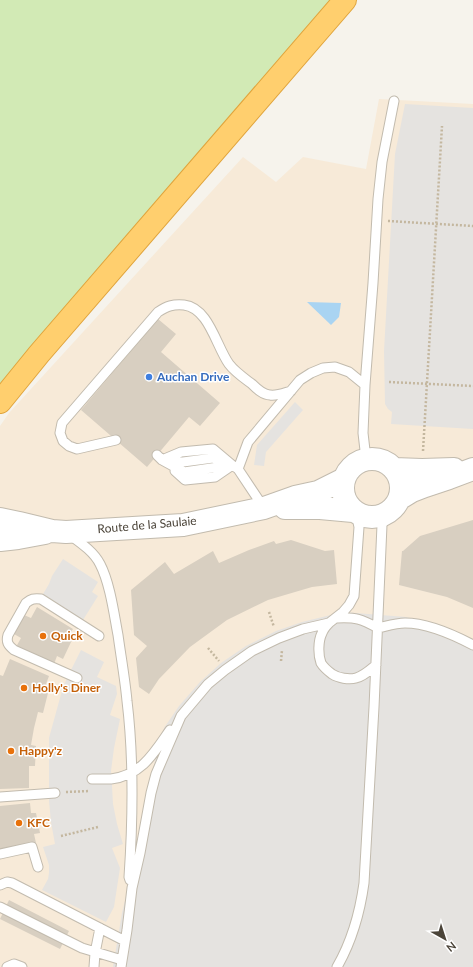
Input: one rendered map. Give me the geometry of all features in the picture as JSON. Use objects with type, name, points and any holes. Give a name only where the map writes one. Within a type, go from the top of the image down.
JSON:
[{"type":"highway","points":[[0,402],[34,360],[345,0]]},
{"type":"street","points":[[393,506],[401,489],[399,478],[394,469],[386,462],[376,459],[366,459],[357,463],[349,470],[344,479],[342,488],[347,504],[354,512],[372,518],[379,516],[393,506],[412,491],[472,469]]},
{"type":"street","points":[[394,469],[472,469]]},
{"type":"street","name":"Route de la Saulaie","points":[[0,540],[59,531],[183,524],[264,508],[295,497],[318,492],[344,479]]},
{"type":"street","name":"Route de la Saulaie","points":[[264,508],[320,508],[354,512]]},
{"type":"street","name":"Route de la Saulaie","points":[[0,519],[59,531]]},
{"type":"lane","points":[[366,459],[363,434],[365,385],[376,220],[382,162],[394,101]]},
{"type":"lane","points":[[116,440],[77,449],[69,446],[63,441],[60,433],[62,423],[158,312],[166,307],[177,304],[189,306],[204,317],[229,363],[236,371],[260,391],[270,395],[279,395],[291,391]]},
{"type":"lane","points":[[235,467],[248,442],[300,380],[324,368],[335,367],[349,372],[365,385]]},
{"type":"lane","points":[[235,467],[184,472],[160,458],[181,452],[213,449],[235,467],[264,508]]},
{"type":"lane","points":[[337,967],[357,921],[364,883],[382,525],[393,506]]},
{"type":"lane","points":[[92,779],[123,776],[136,770],[152,757],[180,716],[208,684],[252,651],[279,638],[303,629],[329,623],[337,618],[349,605],[354,596],[359,527],[354,512]]},
{"type":"lane","points":[[59,531],[82,544],[100,564],[105,577],[114,614],[128,702],[132,772],[131,850],[129,877],[132,888]]},
{"type":"lane","points":[[77,678],[14,650],[7,640],[8,634],[26,603],[30,599],[35,598],[41,599],[98,636]]},
{"type":"lane","points":[[337,618],[349,617],[361,620],[378,628],[405,623],[416,624],[441,630],[473,645]]},
{"type":"lane","points":[[329,623],[321,634],[319,645],[319,656],[326,669],[336,676],[345,679],[355,678],[364,674],[376,665]]},
{"type":"lane","points":[[0,907],[82,948],[95,952],[121,964],[132,888],[147,812],[155,780],[180,716]]},
{"type":"lane","points":[[0,797],[55,793]]},
{"type":"lane","points":[[0,854],[32,848],[38,868]]},
{"type":"lane","points":[[0,886],[7,882],[12,883],[125,941]]},
{"type":"lane","points":[[94,967],[95,952],[100,928]]},
{"type":"lane","points":[[7,967],[14,964],[22,967]]},
{"type":"path","points":[[422,470],[442,126]]},
{"type":"path","points":[[376,220],[473,226]]},
{"type":"path","points":[[389,382],[473,386]]},
{"type":"path","points":[[55,793],[93,790]]},
{"type":"path","points":[[61,836],[98,827]]},
{"type":"shaded area","points":[[379,99],[473,104],[473,967],[0,967],[0,426],[9,413],[243,157],[276,182],[303,157],[366,169]]},
{"type":"shaded area","points":[[405,104],[473,108],[473,429],[391,424],[392,412],[385,404],[384,351],[395,154]]},
{"type":"shaded area","points":[[295,402],[303,410],[266,452],[264,466],[254,465],[257,445]]},
{"type":"shaded area","points":[[63,559],[98,582],[92,592],[98,596],[83,620],[43,594]]},
{"type":"shaded area","points":[[343,612],[406,617],[440,626],[473,641],[473,967],[113,967],[122,913],[135,860],[152,772],[164,728],[179,706],[200,682],[221,663],[246,646],[276,631],[302,622]]},
{"type":"shaded area","points":[[81,650],[104,662],[97,677],[116,686],[117,694],[110,715],[120,719],[111,771],[113,804],[123,844],[112,848],[120,868],[114,907],[106,922],[42,890],[48,879],[49,873],[49,865],[43,847],[55,844],[49,801],[49,738],[63,687]]},
{"type":"green space","points":[[0,0],[350,0],[0,392]]},
{"type":"water","points":[[307,302],[341,303],[339,317],[331,325]]},
{"type":"building","name":"Auchan Drive","points":[[158,319],[176,334],[161,352],[220,403],[200,426],[189,417],[147,467],[81,410]]},
{"type":"building","points":[[473,520],[473,608],[447,597],[399,585],[402,551],[420,536]]},
{"type":"building","points":[[291,540],[325,551],[334,550],[337,584],[312,587],[268,600],[227,620],[190,647],[159,679],[149,694],[139,687],[136,658],[147,646],[134,635],[131,590],[165,562],[174,574],[213,551],[219,563],[274,541],[276,544]]},
{"type":"building","name":"Quick","points":[[37,607],[73,629],[67,638],[72,640],[63,659],[57,656],[54,664],[16,647],[21,638],[14,634],[24,615],[31,618]]},
{"type":"building","points":[[10,659],[49,676],[43,692],[48,693],[43,713],[38,712],[34,728],[31,745],[36,746],[35,766],[29,766],[29,788],[0,789],[0,675],[3,676]]},
{"type":"building","name":"KFC","points":[[30,803],[31,813],[36,813],[40,833],[34,834],[36,843],[0,851],[0,806]]},
{"type":"building","points":[[9,900],[69,931],[60,949],[0,919]]},
{"type":"place","name":"Auchan Drive","points":[[149,377]]},
{"type":"place","name":"Quick","points":[[43,636]]},
{"type":"place","name":"Holly's Diner","points":[[24,688]]},
{"type":"place","name":"Happy'z","points":[[11,751]]},
{"type":"place","name":"KFC","points":[[19,823]]}]
